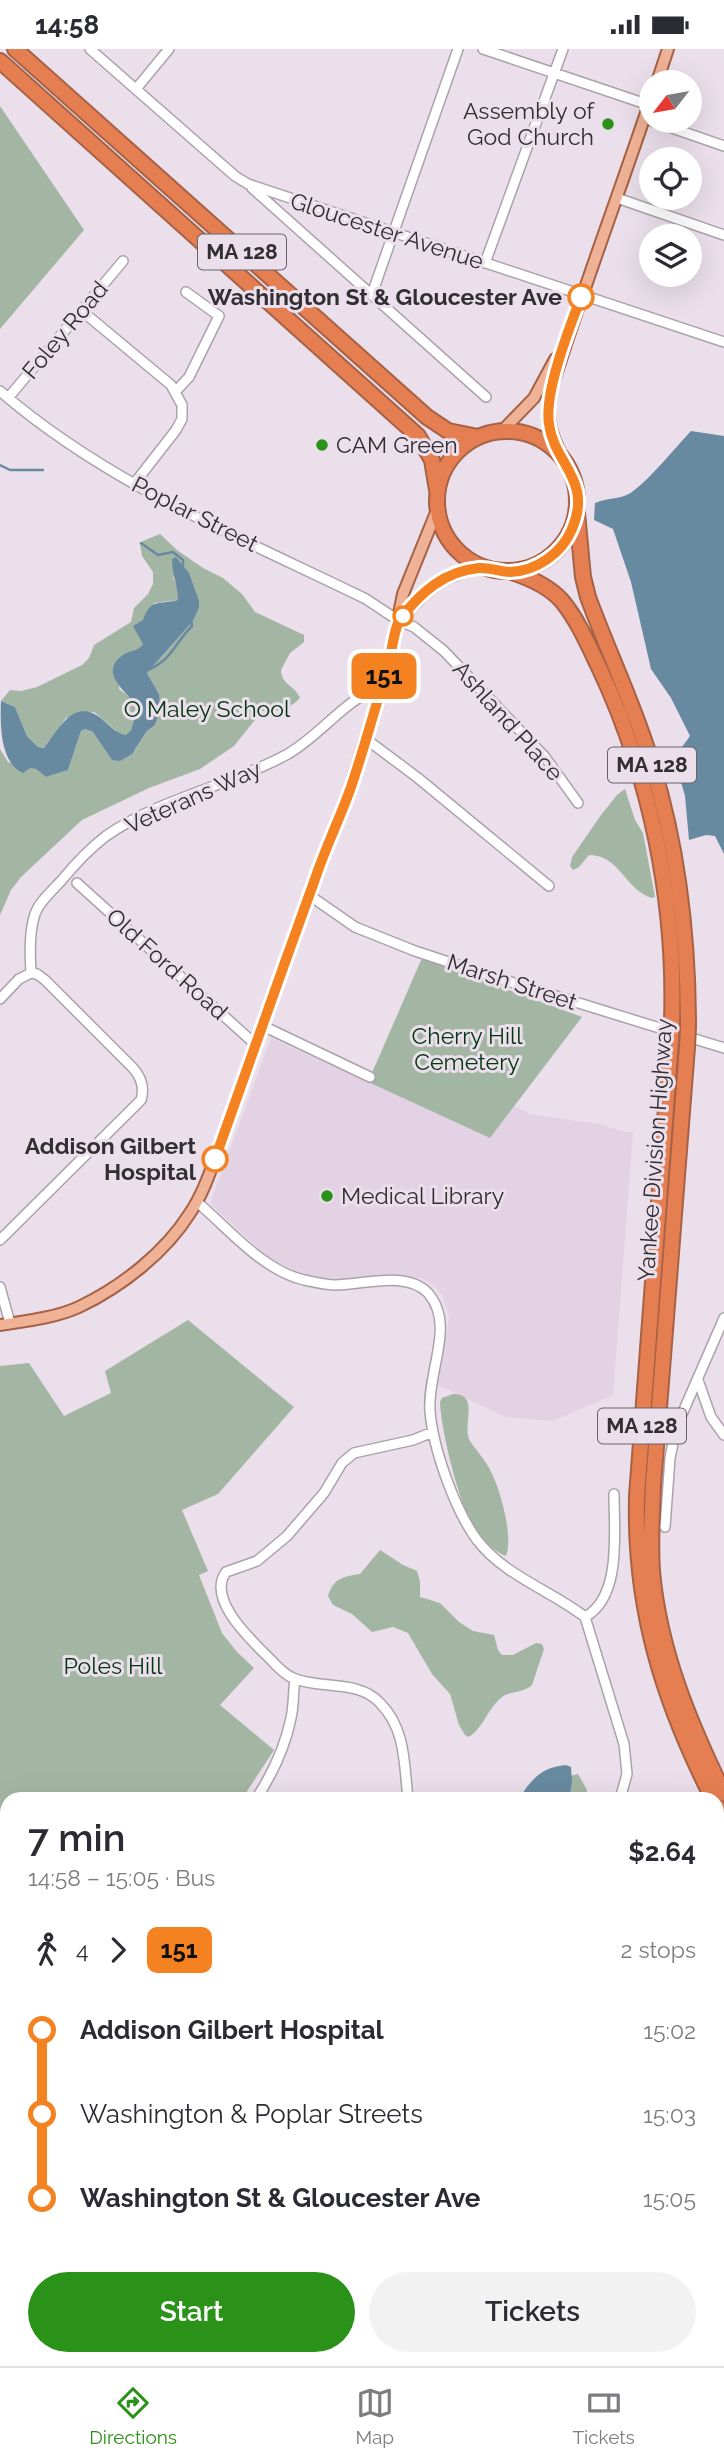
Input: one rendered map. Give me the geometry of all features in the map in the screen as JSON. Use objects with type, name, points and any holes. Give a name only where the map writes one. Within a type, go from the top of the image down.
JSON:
[{"type":"highway","name":"MA 128","points":[[15,49],[427,417],[454,433],[478,437],[502,431],[517,431],[537,437],[552,447],[565,460],[576,486],[577,513]]},
{"type":"highway","name":"MA 128","points":[[0,61],[418,436],[432,460],[437,510],[448,540],[463,556],[482,567],[512,572]]},
{"type":"highway","points":[[437,490],[449,461],[461,448],[478,437]]},
{"type":"highway","points":[[512,572],[537,565],[554,554],[569,535],[577,513]]},
{"type":"highway","name":"Yankee Division Highway","points":[[577,513],[583,577],[588,597],[645,741],[671,840],[685,941],[687,1047],[653,1485],[651,1547],[656,1598],[667,1654],[691,1723],[723,1792]]},
{"type":"highway","name":"Yankee Division Highway","points":[[512,572],[548,588],[565,606],[602,674],[630,745],[652,822],[664,884],[671,957],[671,1041],[637,1496],[637,1545],[644,1610],[659,1673],[675,1717],[710,1792]]},
{"type":"main road","points":[[661,70],[668,49]]},
{"type":"main road","points":[[565,460],[549,425],[550,394],[574,315],[644,133]]},
{"type":"main road","points":[[502,431],[534,398],[545,381],[574,315]]},
{"type":"main road","points":[[5,1324],[26,1322],[77,1308],[113,1288],[158,1252],[189,1216],[197,1202],[349,791],[399,621],[403,594],[437,510]]},
{"type":"main road","points":[[399,621],[426,591],[441,579],[482,567]]},
{"type":"street","name":"Gloucester Avenue","points":[[90,49],[235,176],[248,184],[724,342]]},
{"type":"street","points":[[136,89],[169,49]]},
{"type":"street","points":[[372,294],[458,49]]},
{"type":"street","points":[[483,49],[639,99]]},
{"type":"street","points":[[485,263],[563,49]]},
{"type":"street","points":[[686,133],[724,146]]},
{"type":"street","points":[[248,184],[486,397]]},
{"type":"street","points":[[617,198],[724,236]]},
{"type":"street","name":"Foley Road","points":[[8,398],[122,261]]},
{"type":"street","points":[[176,391],[189,377],[219,316],[186,292]]},
{"type":"street","points":[[82,311],[176,391],[183,411],[180,424],[134,484]]},
{"type":"street","name":"Poplar Street","points":[[0,391],[63,442],[134,484],[366,599],[399,621]]},
{"type":"street","name":"Ashland Place","points":[[399,621],[414,627],[444,651],[545,757],[578,803]]},
{"type":"street","name":"Veterans Way","points":[[31,973],[32,927],[35,914],[92,847],[109,834],[147,815],[246,775],[287,755],[312,738],[366,692],[380,687]]},
{"type":"street","points":[[366,739],[438,794],[549,886]]},
{"type":"street","name":"Old Ford Road","points":[[77,883],[256,1045]]},
{"type":"street","name":"Marsh Street","points":[[309,895],[355,927],[415,951],[724,1048]]},
{"type":"street","points":[[0,999],[19,979],[31,973],[37,974],[138,1073],[143,1086],[141,1100],[0,1240]]},
{"type":"street","points":[[263,1026],[370,1077]]},
{"type":"street","points":[[197,1202],[264,1260],[292,1276],[330,1285],[400,1282],[423,1289],[433,1300],[441,1317],[441,1334],[430,1383],[430,1411],[433,1432],[461,1514],[488,1553],[527,1582],[585,1617],[624,1744],[627,1774],[622,1792]]},
{"type":"street","points":[[0,1287],[5,1324]]},
{"type":"street","points":[[664,1527],[673,1437],[724,1318]]},
{"type":"street","points":[[698,1380],[711,1417],[724,1435]]},
{"type":"street","points":[[407,1792],[402,1740],[397,1726],[380,1703],[370,1694],[356,1689],[295,1679],[281,1671],[244,1635],[223,1598],[223,1576],[232,1569],[257,1561],[288,1536],[324,1493],[342,1463],[354,1453],[433,1432]]},
{"type":"street","points":[[585,1617],[605,1598],[611,1579],[614,1494]]},
{"type":"street","points":[[260,1792],[284,1747],[292,1716],[295,1679]]},
{"type":"shaded area","name":"Addison Gilbert Hospital","points":[[271,1038],[490,1138],[515,1106],[530,1114],[633,1132],[613,1395],[552,1421],[506,1417],[438,1385],[449,1317],[443,1297],[436,1287],[424,1279],[397,1275],[349,1279],[314,1278],[269,1258],[210,1204]]},
{"type":"green space","points":[[0,106],[84,230],[0,329]]},
{"type":"green space","name":"O Maley School","points":[[160,534],[177,550],[223,578],[242,594],[255,612],[304,635],[304,642],[290,653],[281,670],[286,682],[300,698],[282,709],[262,711],[234,746],[200,769],[149,788],[82,820],[21,877],[11,890],[0,915],[0,749],[8,762],[36,769],[46,777],[68,770],[81,731],[85,729],[135,750],[147,731],[155,725],[159,694],[147,673],[193,621],[199,608],[172,575],[178,588],[178,600],[154,603],[143,644],[139,649],[123,655],[119,689],[138,707],[131,730],[126,735],[119,733],[94,712],[66,718],[44,748],[38,747],[27,736],[15,707],[1,701],[10,690],[21,691],[37,687],[82,665],[89,658],[94,645],[131,622],[134,608],[148,594],[153,584],[153,572],[142,556],[140,544]]},
{"type":"green space","points":[[625,789],[635,820],[643,833],[655,897],[652,898],[635,888],[615,866],[600,857],[589,855],[579,867],[573,870],[570,866],[572,857],[601,815]]},
{"type":"green space","name":"Cherry Hill Cemetery","points":[[422,958],[582,1017],[490,1138],[368,1082]]},
{"type":"green space","name":"Poles Hill","points":[[188,1320],[294,1407],[218,1494],[182,1510],[208,1571],[199,1575],[222,1633],[254,1668],[220,1705],[274,1750],[247,1792],[0,1792],[0,1366],[29,1363],[64,1416],[111,1393],[105,1371]]},
{"type":"green space","points":[[453,1394],[466,1399],[470,1441],[491,1472],[500,1495],[507,1522],[506,1556],[490,1545],[475,1529],[455,1478],[446,1444],[440,1402],[442,1398]]},
{"type":"green space","points":[[380,1550],[417,1571],[420,1597],[440,1603],[459,1622],[473,1631],[494,1635],[502,1655],[513,1655],[536,1643],[542,1644],[544,1649],[532,1685],[501,1698],[469,1737],[459,1725],[450,1694],[432,1674],[408,1633],[393,1627],[372,1632],[352,1614],[333,1605],[328,1596],[336,1582],[360,1574]]},
{"type":"green space","points":[[578,1774],[587,1792],[548,1792],[570,1776]]},
{"type":"water","points":[[691,431],[724,436],[724,854],[715,836],[706,835],[689,840],[685,796],[674,758],[690,736],[671,698],[651,669],[631,582],[613,529],[594,520],[595,503],[632,492]]},
{"type":"water","points":[[176,557],[189,573],[199,608],[193,621],[147,673],[159,694],[160,709],[155,725],[147,731],[132,754],[120,761],[112,760],[93,732],[85,729],[81,731],[68,770],[46,777],[36,769],[30,768],[23,773],[15,768],[3,742],[1,701],[15,707],[27,736],[38,747],[44,748],[69,717],[84,711],[93,713],[122,734],[126,735],[131,730],[138,707],[117,683],[113,669],[123,655],[143,644],[133,626],[143,620],[149,608],[178,600],[172,565],[172,559]]},
{"type":"water","points":[[558,1766],[571,1767],[570,1792],[524,1792],[538,1775]]},
{"type":"waterway","points":[[0,465],[10,470],[43,470]]},
{"type":"waterway","points":[[141,543],[158,555],[173,552],[183,560],[183,565]]},
{"type":"waterway","points":[[148,670],[168,656],[192,626],[191,620]]},
{"type":"bus line","name":"151","points":[[215,1159],[349,791],[399,621],[426,591],[441,579],[482,567],[512,572],[529,569],[546,561],[561,547],[574,525],[578,508],[576,486],[550,430],[548,405],[581,297]]},
{"type":"place","name":"Assembly of God Church","points":[[608,124]]},
{"type":"place","name":"Washington St & Gloucester Ave","points":[[581,297]]},
{"type":"place","name":"CAM Green","points":[[322,445]]},
{"type":"place","name":"Addison Gilbert Hospital","points":[[215,1159]]},
{"type":"place","name":"Medical Library","points":[[327,1196]]}]
